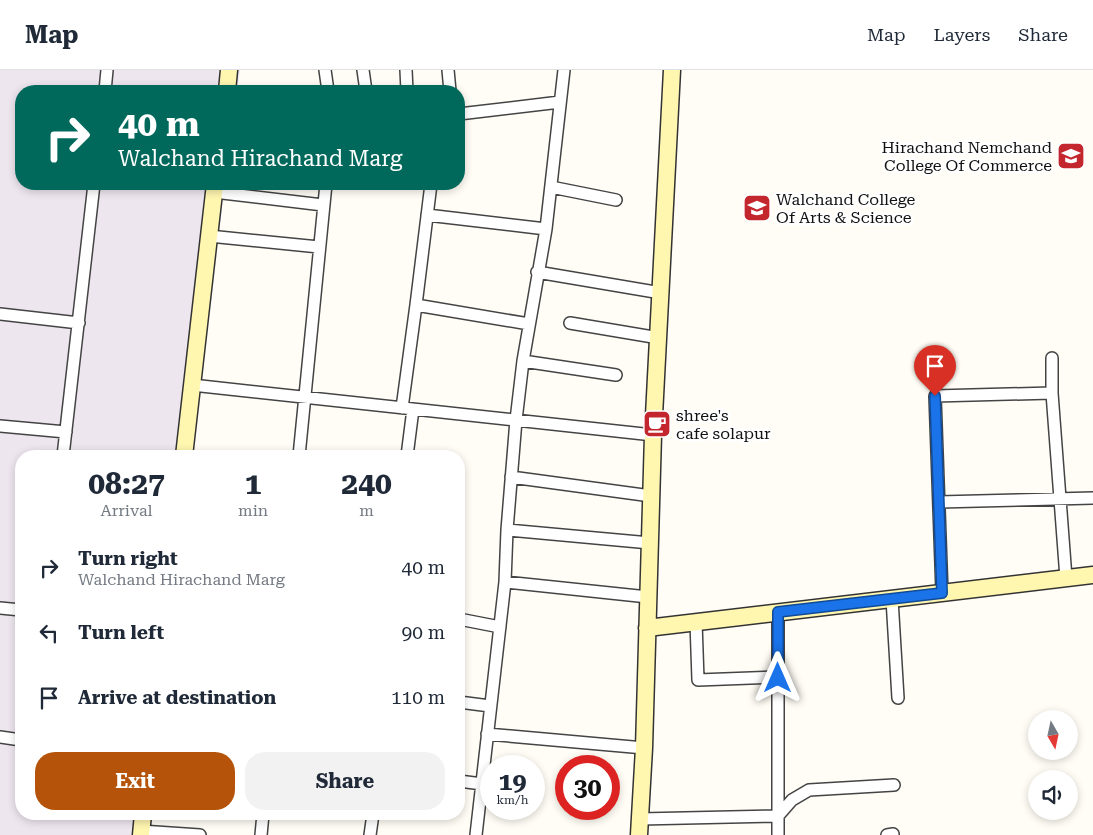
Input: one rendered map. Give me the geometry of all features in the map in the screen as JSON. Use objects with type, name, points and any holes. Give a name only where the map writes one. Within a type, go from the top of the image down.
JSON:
[{"type":"street","points":[[106,85],[107,70]]},
{"type":"street","points":[[228,85],[230,70]]},
{"type":"street","points":[[325,70],[327,85]]},
{"type":"street","points":[[363,70],[365,85]]},
{"type":"street","points":[[406,70],[407,85]]},
{"type":"street","points":[[448,70],[449,85]]},
{"type":"street","points":[[485,755],[505,582],[507,530],[516,420],[523,360],[546,229],[564,70]]},
{"type":"street","points":[[672,70],[653,435],[644,748],[639,827],[778,816],[792,800],[809,790],[894,785]]},
{"type":"street","points":[[465,113],[560,102]]},
{"type":"street","points":[[551,187],[616,200]]},
{"type":"street","points":[[64,450],[93,190]]},
{"type":"street","points":[[185,450],[215,190]]},
{"type":"street","points":[[228,190],[324,205]]},
{"type":"street","points":[[299,450],[325,190]]},
{"type":"street","points":[[407,450],[407,409],[416,305],[430,190]]},
{"type":"street","points":[[427,215],[546,229]]},
{"type":"street","points":[[209,236],[319,247]]},
{"type":"street","points":[[538,272],[661,293]]},
{"type":"street","points":[[416,305],[529,324]]},
{"type":"street","points":[[0,314],[79,323]]},
{"type":"street","points":[[570,323],[659,338]]},
{"type":"street","points":[[1052,358],[1052,393],[1066,578]]},
{"type":"street","points":[[523,360],[616,375]]},
{"type":"street","points":[[192,386],[653,435]]},
{"type":"street","points":[[942,593],[935,396],[1052,393]]},
{"type":"street","points":[[0,426],[66,432]]},
{"type":"street","points":[[511,477],[651,496]]},
{"type":"street","points":[[939,502],[1093,498]]},
{"type":"street","points":[[507,530],[650,543]]},
{"type":"street","points":[[647,628],[1093,575]]},
{"type":"street","points":[[505,582],[648,597]]},
{"type":"street","points":[[892,599],[898,698]]},
{"type":"street","points":[[0,608],[15,609]]},
{"type":"street","points":[[778,612],[778,835]]},
{"type":"street","points":[[465,620],[500,627]]},
{"type":"street","points":[[696,622],[698,680],[778,678]]},
{"type":"street","points":[[465,703],[490,706]]},
{"type":"street","points":[[487,734],[644,748]]},
{"type":"street","points":[[0,737],[15,739]]},
{"type":"street","points":[[465,782],[480,784]]},
{"type":"street","points":[[476,835],[480,801]]},
{"type":"street","points":[[142,820],[141,833],[200,835]]},
{"type":"street","points":[[261,835],[262,820]]},
{"type":"street","points":[[370,835],[372,820]]},
{"type":"shaded area","points":[[0,70],[240,70],[238,85],[15,85],[15,190],[224,190],[191,450],[15,450],[15,820],[143,820],[141,835],[0,835]]},
{"type":"place","name":"Hirachand Nemchand College Of Commerce","points":[[1071,156]]},
{"type":"place","name":"Walchand College Of Arts & Science","points":[[757,208]]},
{"type":"place","name":"shree's cafe solapur","points":[[657,424]]},
{"type":"route","points":[[778,678],[778,612],[942,593],[935,396]]}]
